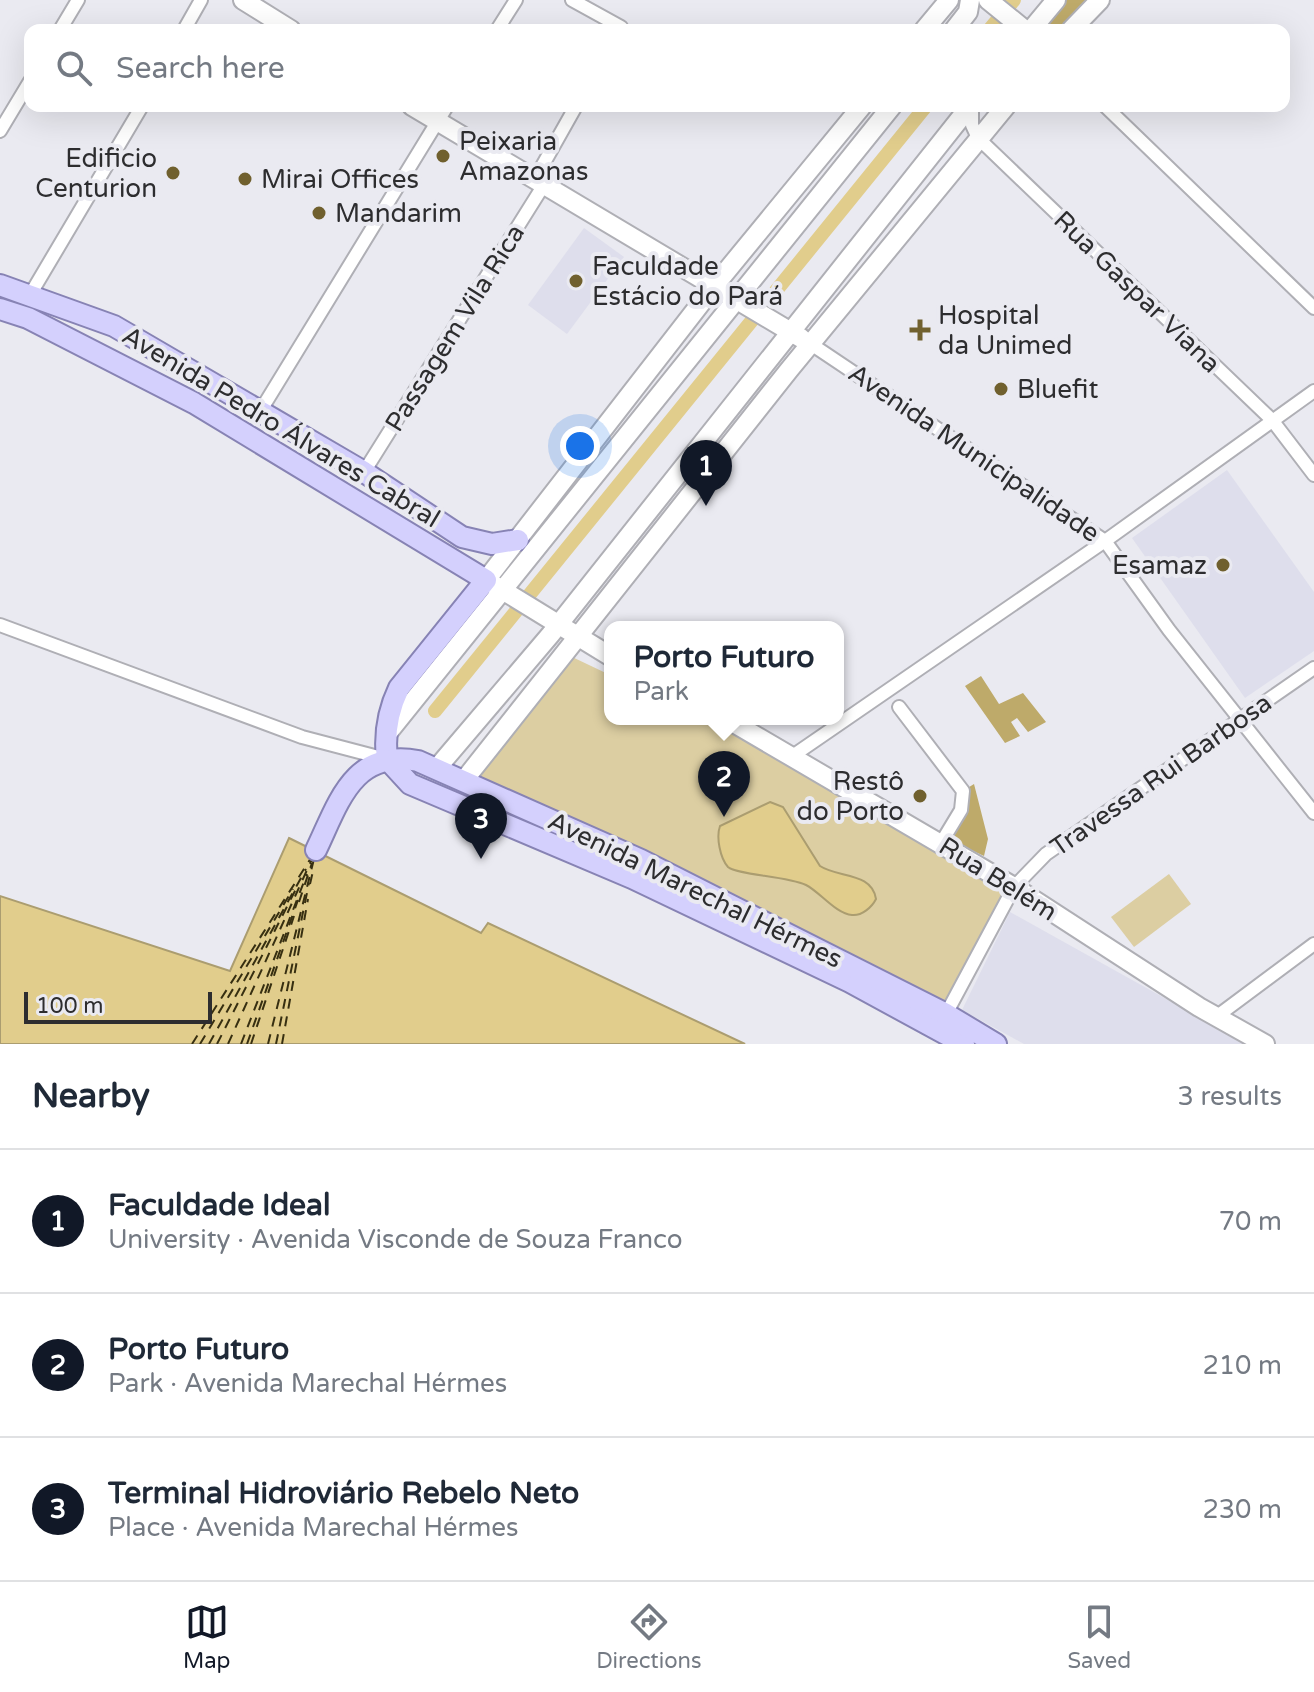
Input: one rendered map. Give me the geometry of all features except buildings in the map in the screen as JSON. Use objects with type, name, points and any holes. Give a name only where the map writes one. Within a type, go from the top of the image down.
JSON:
[{"type":"main road","points":[[243,0],[281,24]]},
{"type":"main road","points":[[929,24],[949,0]]},
{"type":"main road","points":[[959,24],[968,13],[970,0]]},
{"type":"main road","points":[[1029,24],[1056,0]]},
{"type":"main road","points":[[1077,24],[1100,0]]},
{"type":"main road","points":[[990,1],[1020,24]]},
{"type":"main road","points":[[500,589],[518,540],[715,285],[857,112]]},
{"type":"main road","points":[[316,850],[342,792],[360,774],[387,759],[388,717],[399,688],[500,589],[740,298],[887,112]]},
{"type":"main road","points":[[437,768],[556,627],[784,326],[966,112]]},
{"type":"main road","points":[[465,779],[574,637],[1001,112]]},
{"type":"main road","name":"Avenida Municipalidade","points":[[442,114],[540,180],[740,298],[811,344]]},
{"type":"main road","name":"Avenida Pedro Álvares Cabral","points":[[0,285],[114,326],[364,472],[462,537],[492,544],[518,540]]},
{"type":"main road","name":"Avenida Pedro Álvares Cabral","points":[[0,309],[56,331],[194,403],[500,589]]},
{"type":"main road","points":[[613,450],[634,388]]},
{"type":"main road","points":[[194,403],[210,398],[246,417],[261,410]]},
{"type":"main road","points":[[500,589],[556,627],[604,653]]},
{"type":"main road","name":"Rua Belém","points":[[738,725],[794,755],[1014,887],[1216,1017],[1265,1044]]},
{"type":"main road","name":"Avenida Marechal Hérmes","points":[[387,759],[404,758],[465,779],[964,1044]]},
{"type":"main road","name":"Avenida Marechal Hérmes","points":[[387,759],[399,776],[421,790],[636,869],[946,1014],[996,1044]]},
{"type":"street","points":[[64,24],[78,0]]},
{"type":"street","points":[[187,24],[201,0]]},
{"type":"street","points":[[501,24],[516,0]]},
{"type":"street","points":[[572,0],[616,24]]},
{"type":"street","points":[[0,131],[24,91]]},
{"type":"street","points":[[30,295],[138,112]]},
{"type":"street","name":"Passagem Vila Rica","points":[[364,472],[540,180],[573,112]]},
{"type":"street","points":[[971,112],[972,125],[978,138]]},
{"type":"street","points":[[1111,112],[1314,308]]},
{"type":"street","points":[[261,410],[442,114]]},
{"type":"street","name":"Rua Gaspar Viana","points":[[978,138],[1272,420],[1314,475]]},
{"type":"street","name":"Avenida Municipalidade","points":[[811,344],[1105,541],[1169,630],[1314,813]]},
{"type":"street","points":[[844,721],[1105,541],[1314,391]]},
{"type":"street","name":"Avenida Marechal Hérmes","points":[[0,625],[302,737],[387,759]]},
{"type":"street","name":"Travessa Rui Barbosa","points":[[946,1014],[1014,887],[1046,854],[1314,668]]},
{"type":"street","points":[[899,707],[963,791],[961,810],[941,843]]},
{"type":"street","points":[[794,755],[838,725]]},
{"type":"street","points":[[1216,1017],[1314,944]]},
{"type":"shaded area","points":[[1064,0],[1093,0],[1071,24],[1046,24]]},
{"type":"shaded area","name":"Faculdade Estácio do Pará","points":[[584,228],[624,257],[567,334],[528,305]]},
{"type":"shaded area","name":"Esamaz","points":[[1227,470],[1314,592],[1314,651],[1245,698],[1132,538]]},
{"type":"shaded area","points":[[568,655],[604,672],[604,725],[715,725],[787,759],[1008,891],[945,1006],[477,775]]},
{"type":"shaded area","points":[[981,676],[999,704],[1023,693],[1046,722],[1028,732],[1017,718],[1011,722],[1020,736],[1005,743],[965,686]]},
{"type":"shaded area","points":[[974,784],[988,839],[984,856],[950,840],[969,805],[966,789]]},
{"type":"shaded area","points":[[770,802],[783,807],[820,866],[868,884],[876,899],[869,908],[859,914],[846,914],[806,885],[728,867],[720,847],[720,826]]},
{"type":"shaded area","points":[[289,838],[481,933],[488,923],[745,1044],[0,1044],[0,896],[230,971]]},
{"type":"shaded area","points":[[1169,874],[1191,904],[1134,947],[1111,917]]},
{"type":"shaded area","points":[[1010,912],[1247,1044],[1024,1044],[962,1010]]},
{"type":"waterway","points":[[994,24],[1014,0]]},
{"type":"waterway","points":[[435,711],[921,112]]},
{"type":"ferry route","points":[[192,1044],[311,858]]},
{"type":"ferry route","points":[[228,1044],[312,859]]},
{"type":"ferry route","points":[[268,1044],[314,859]]},
{"type":"ferry route","points":[[299,902],[312,863]]},
{"type":"ferry route","points":[[209,1044],[306,869]]},
{"type":"ferry route","points":[[310,884],[313,871]]},
{"type":"ferry route","points":[[241,1044],[307,874]]},
{"type":"ferry route","points":[[276,1044],[309,883]]},
{"type":"ferry route","points":[[217,1044],[297,887]]},
{"type":"ferry route","points":[[200,1044],[293,889]]},
{"type":"ferry route","points":[[282,1044],[308,899]]},
{"type":"ferry route","points":[[247,1044],[298,900]]},
{"type":"ferry route","points":[[251,1044],[294,916]]},
{"type":"place","name":"Peixaria Amazonas","points":[[443,156]]},
{"type":"place","name":"Edificio Centurion","points":[[173,173]]},
{"type":"place","name":"Mirai Offices","points":[[245,179]]},
{"type":"place","name":"Mandarim","points":[[319,213]]},
{"type":"place","name":"Faculdade Estácio do Pará","points":[[576,281]]},
{"type":"place","name":"Hospital da Unimed","points":[[920,330]]},
{"type":"place","name":"Bluefit","points":[[1001,389]]},
{"type":"place","name":"Faculdade Ideal","points":[[706,506]]},
{"type":"place","name":"Esamaz","points":[[1223,565]]},
{"type":"place","name":"Restô do Porto","points":[[920,796]]},
{"type":"place","name":"Porto Futuro","points":[[724,817]]},
{"type":"place","name":"Terminal Hidroviário Rebelo Neto","points":[[481,859]]}]
